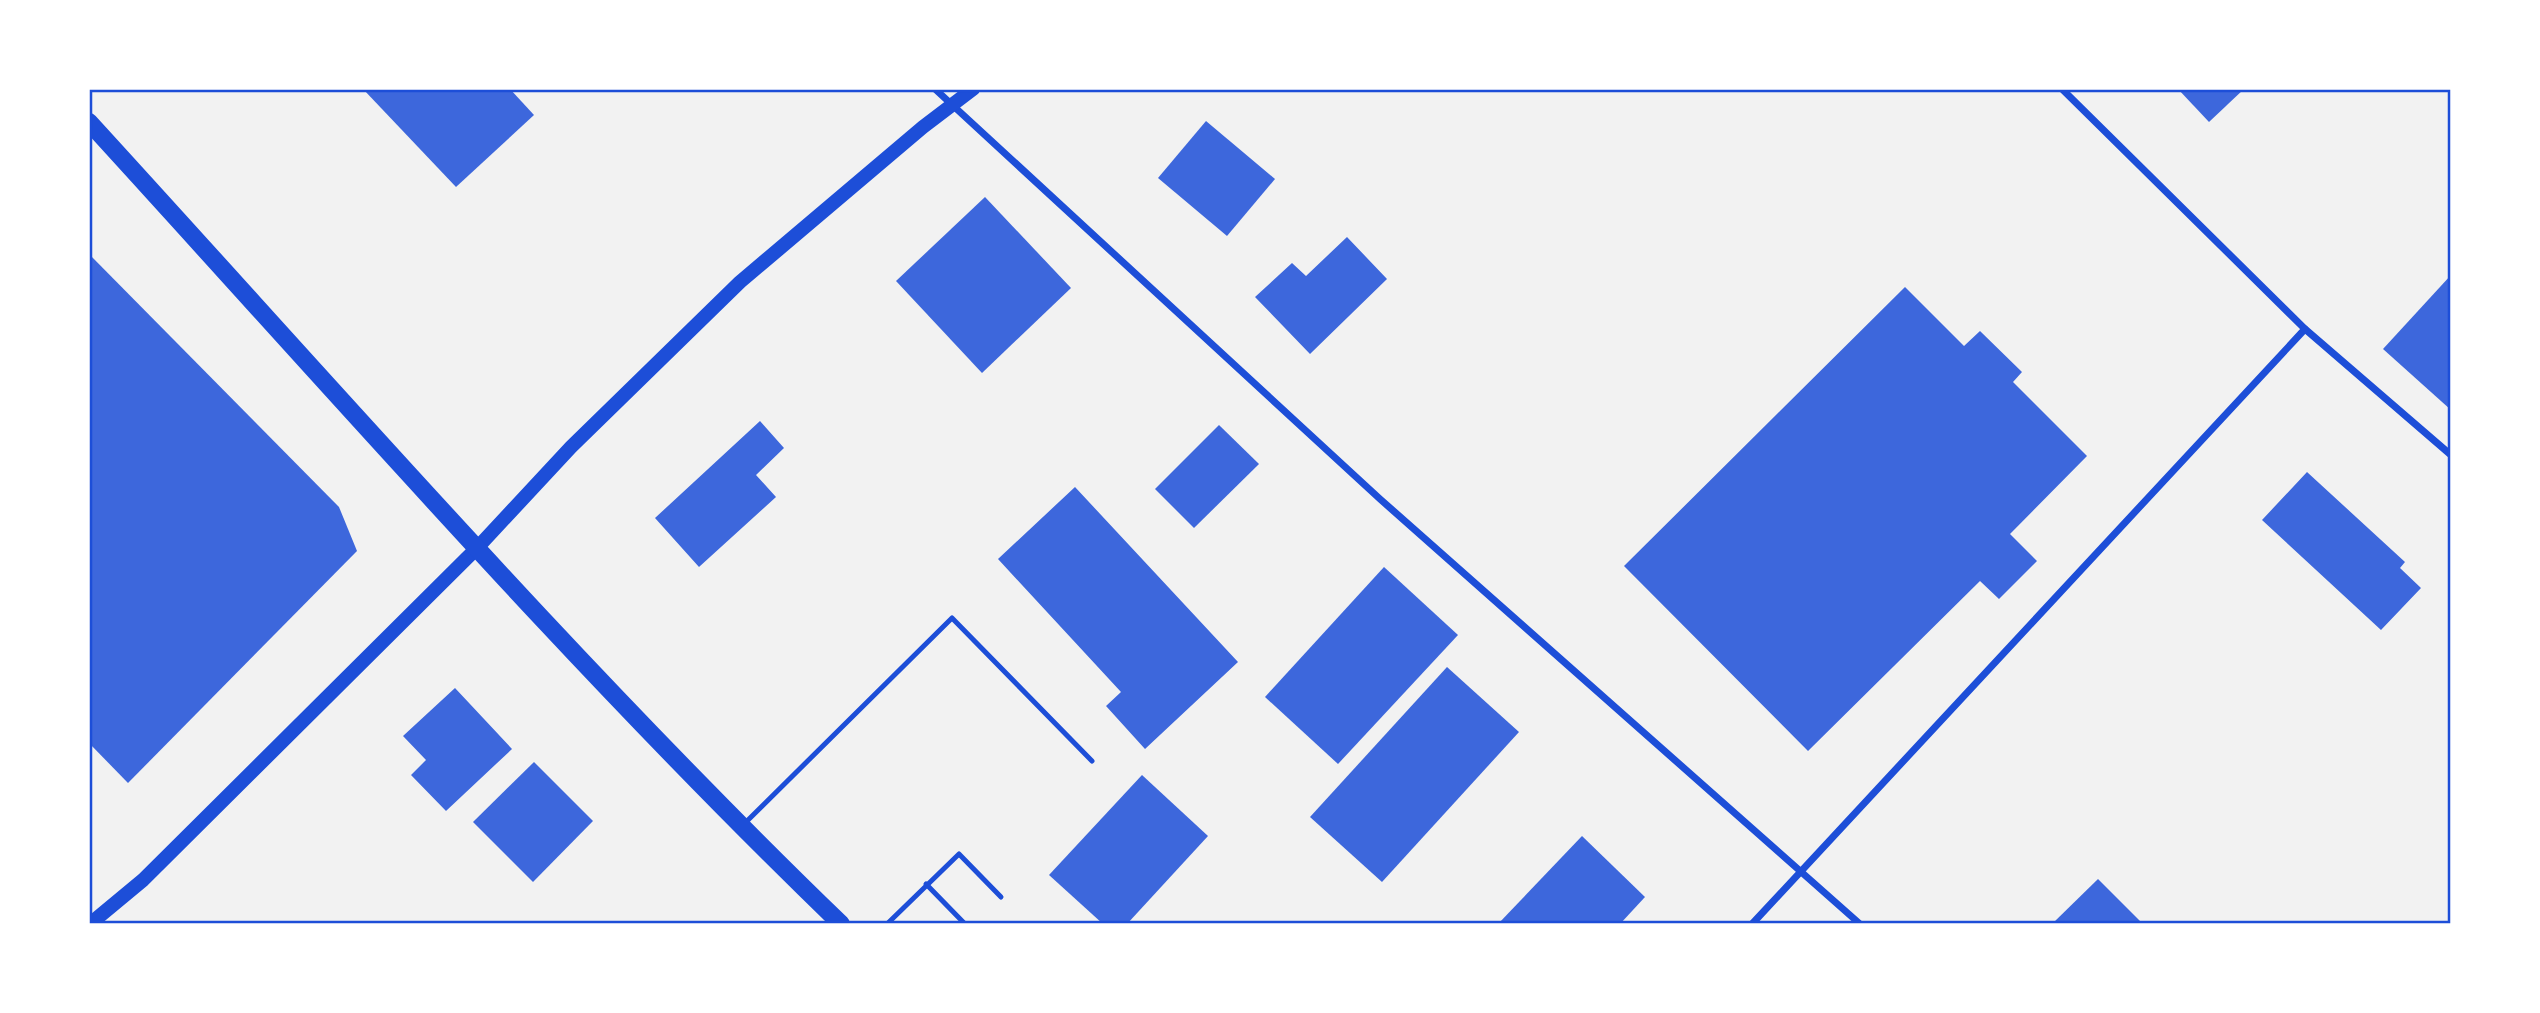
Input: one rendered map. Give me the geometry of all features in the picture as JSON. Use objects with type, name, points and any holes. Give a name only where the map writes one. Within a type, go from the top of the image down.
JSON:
[{"type":"main road","points":[[90,924],[143,880],[478,547],[571,447],[740,282],[951,104],[973,89]]},
{"type":"main road","points":[[89,122],[478,547],[741,827],[841,924]]},
{"type":"street","points":[[936,89],[1370,490],[1860,924]]},
{"type":"street","points":[[2062,89],[2305,329],[2451,455]]},
{"type":"street","points":[[1752,924],[2305,329]]},
{"type":"lane","points":[[741,827],[952,618],[1092,761]]},
{"type":"lane","points":[[887,924],[959,854],[1001,897]]},
{"type":"lane","points":[[926,884],[964,924]]},
{"type":"building","points":[[363,89],[510,89],[534,115],[456,187]]},
{"type":"building","points":[[2178,89],[2244,89],[2209,122]]},
{"type":"building","points":[[1206,121],[1275,179],[1227,236],[1158,178]]},
{"type":"building","points":[[985,197],[1071,288],[982,373],[896,281]]},
{"type":"building","points":[[1347,237],[1387,279],[1310,354],[1255,297],[1292,263],[1306,276]]},
{"type":"building","points":[[89,254],[339,507],[357,551],[128,783],[89,743]]},
{"type":"building","points":[[2451,275],[2451,410],[2383,349]]},
{"type":"building","points":[[1905,287],[1964,346],[1980,331],[2022,372],[2013,382],[2087,456],[2010,534],[2037,561],[1999,599],[1980,581],[1808,751],[1624,566]]},
{"type":"building","points":[[760,421],[784,448],[756,475],[776,497],[699,567],[655,518]]},
{"type":"building","points":[[1219,425],[1259,464],[1194,528],[1155,489]]},
{"type":"building","points":[[2307,472],[2405,562],[2400,568],[2421,588],[2381,630],[2262,520]]},
{"type":"building","points":[[1075,487],[1238,662],[1145,749],[1106,706],[1121,692],[998,559]]},
{"type":"building","points":[[1384,567],[1458,635],[1338,764],[1265,697]]},
{"type":"building","points":[[1447,667],[1519,732],[1382,882],[1310,817]]},
{"type":"building","points":[[455,688],[512,749],[446,811],[411,775],[426,760],[403,736]]},
{"type":"building","points":[[534,762],[593,821],[533,882],[473,822]]},
{"type":"building","points":[[1142,775],[1208,836],[1127,924],[1103,924],[1049,875]]},
{"type":"building","points":[[1582,836],[1645,897],[1620,924],[1498,924]]},
{"type":"building","points":[[2098,879],[2143,924],[2052,924]]}]
